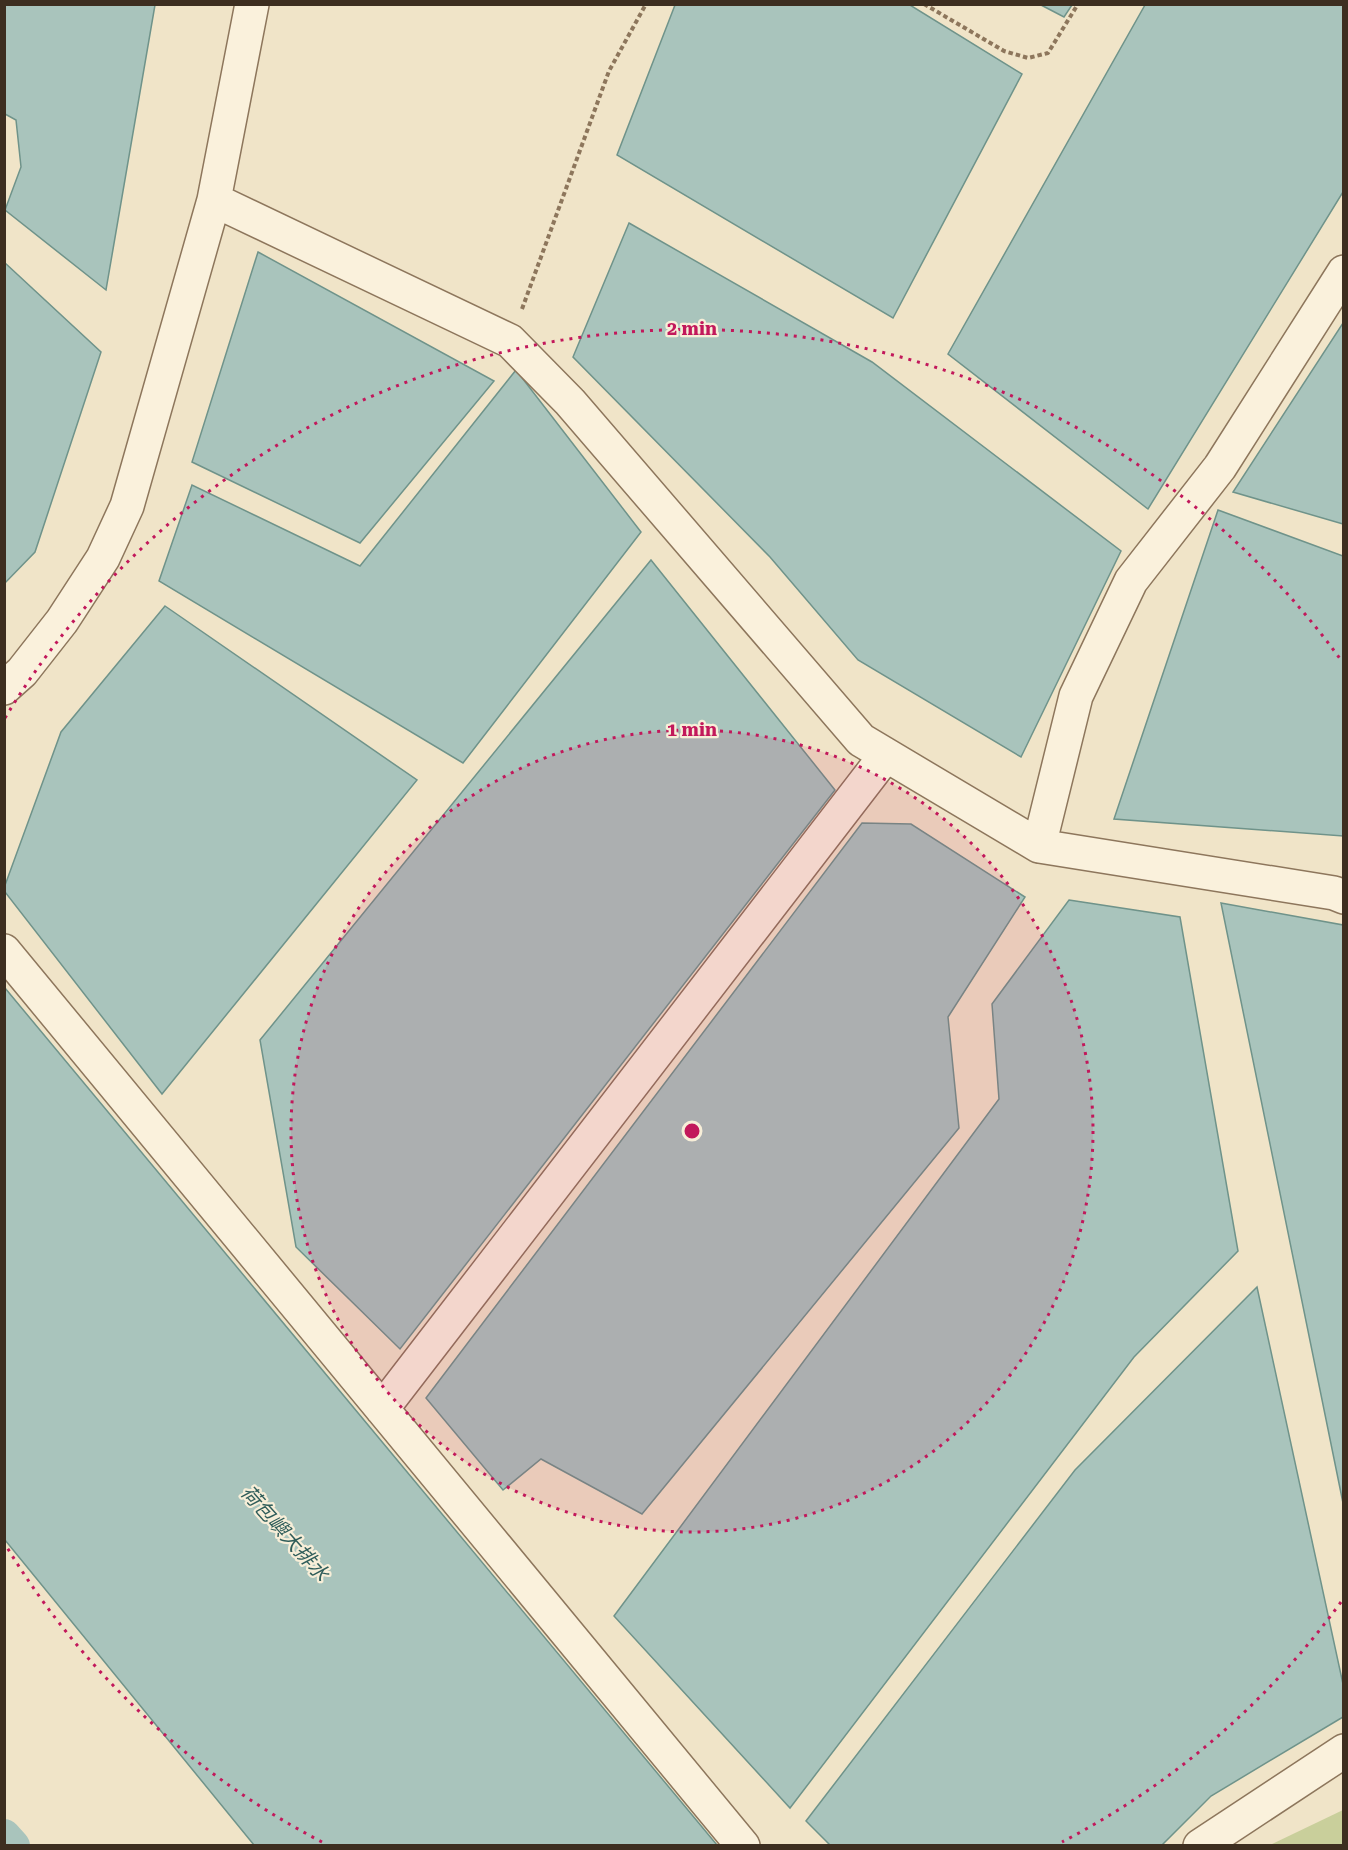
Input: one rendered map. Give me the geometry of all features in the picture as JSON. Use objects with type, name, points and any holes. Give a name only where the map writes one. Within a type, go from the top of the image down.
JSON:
[{"type":"street","points":[[4,687],[22,672],[62,621],[103,558],[127,506],[214,200],[252,4]]},
{"type":"street","points":[[214,200],[510,341],[570,402],[861,741],[1039,846],[1334,892],[1344,897]]},
{"type":"street","points":[[1039,846],[1076,696],[1131,581],[1220,467],[1344,272]]},
{"type":"street","points":[[382,1409],[886,755]]},
{"type":"street","points":[[4,951],[743,1845]]},
{"type":"street","points":[[1200,1845],[1344,1751]]},
{"type":"path","points":[[510,341],[609,71],[646,4]]},
{"type":"path","points":[[924,4],[1004,51],[1028,58],[1048,53],[1078,4]]},
{"type":"green space","points":[[1343,1810],[1343,1845],[1270,1845]]},
{"type":"water","points":[[4,5],[155,5],[106,290],[5,210],[21,167],[16,120],[5,114]]},
{"type":"water","points":[[675,5],[910,5],[1022,74],[893,318],[617,155]]},
{"type":"water","points":[[1041,5],[1072,5],[1064,17]]},
{"type":"water","points":[[1145,5],[1344,5],[1343,192],[1148,509],[948,354]]},
{"type":"water","points":[[629,223],[872,362],[1121,551],[1021,757],[858,660],[770,557],[573,357]]},
{"type":"water","points":[[258,252],[494,381],[360,543],[192,462]]},
{"type":"water","points":[[4,262],[101,352],[35,552],[5,583]]},
{"type":"water","points":[[1343,323],[1343,524],[1233,492]]},
{"type":"water","points":[[516,370],[641,532],[463,763],[159,581],[192,485],[360,566]]},
{"type":"water","points":[[1218,510],[1343,556],[1343,836],[1114,819]]},
{"type":"water","points":[[651,560],[835,790],[400,1349],[296,1247],[260,1040]]},
{"type":"water","points":[[165,606],[417,780],[162,1094],[4,888],[61,732]]},
{"type":"water","points":[[862,823],[911,824],[1025,897],[948,1017],[959,1128],[642,1514],[541,1459],[503,1490],[426,1398]]},
{"type":"water","points":[[1069,900],[1180,917],[1238,1251],[1134,1357],[790,1808],[614,1616],[999,1099],[992,1004]]},
{"type":"water","points":[[1221,903],[1343,925],[1343,1503]]},
{"type":"water","name":"荷包嶼大排水","points":[[5,988],[717,1845],[254,1845],[5,1540]]},
{"type":"water","points":[[1257,1287],[1343,1684],[1343,1717],[1211,1796],[1162,1845],[830,1845],[806,1821],[1075,1470]]},
{"type":"waterway","points":[[4,1836],[13,1846]]}]
